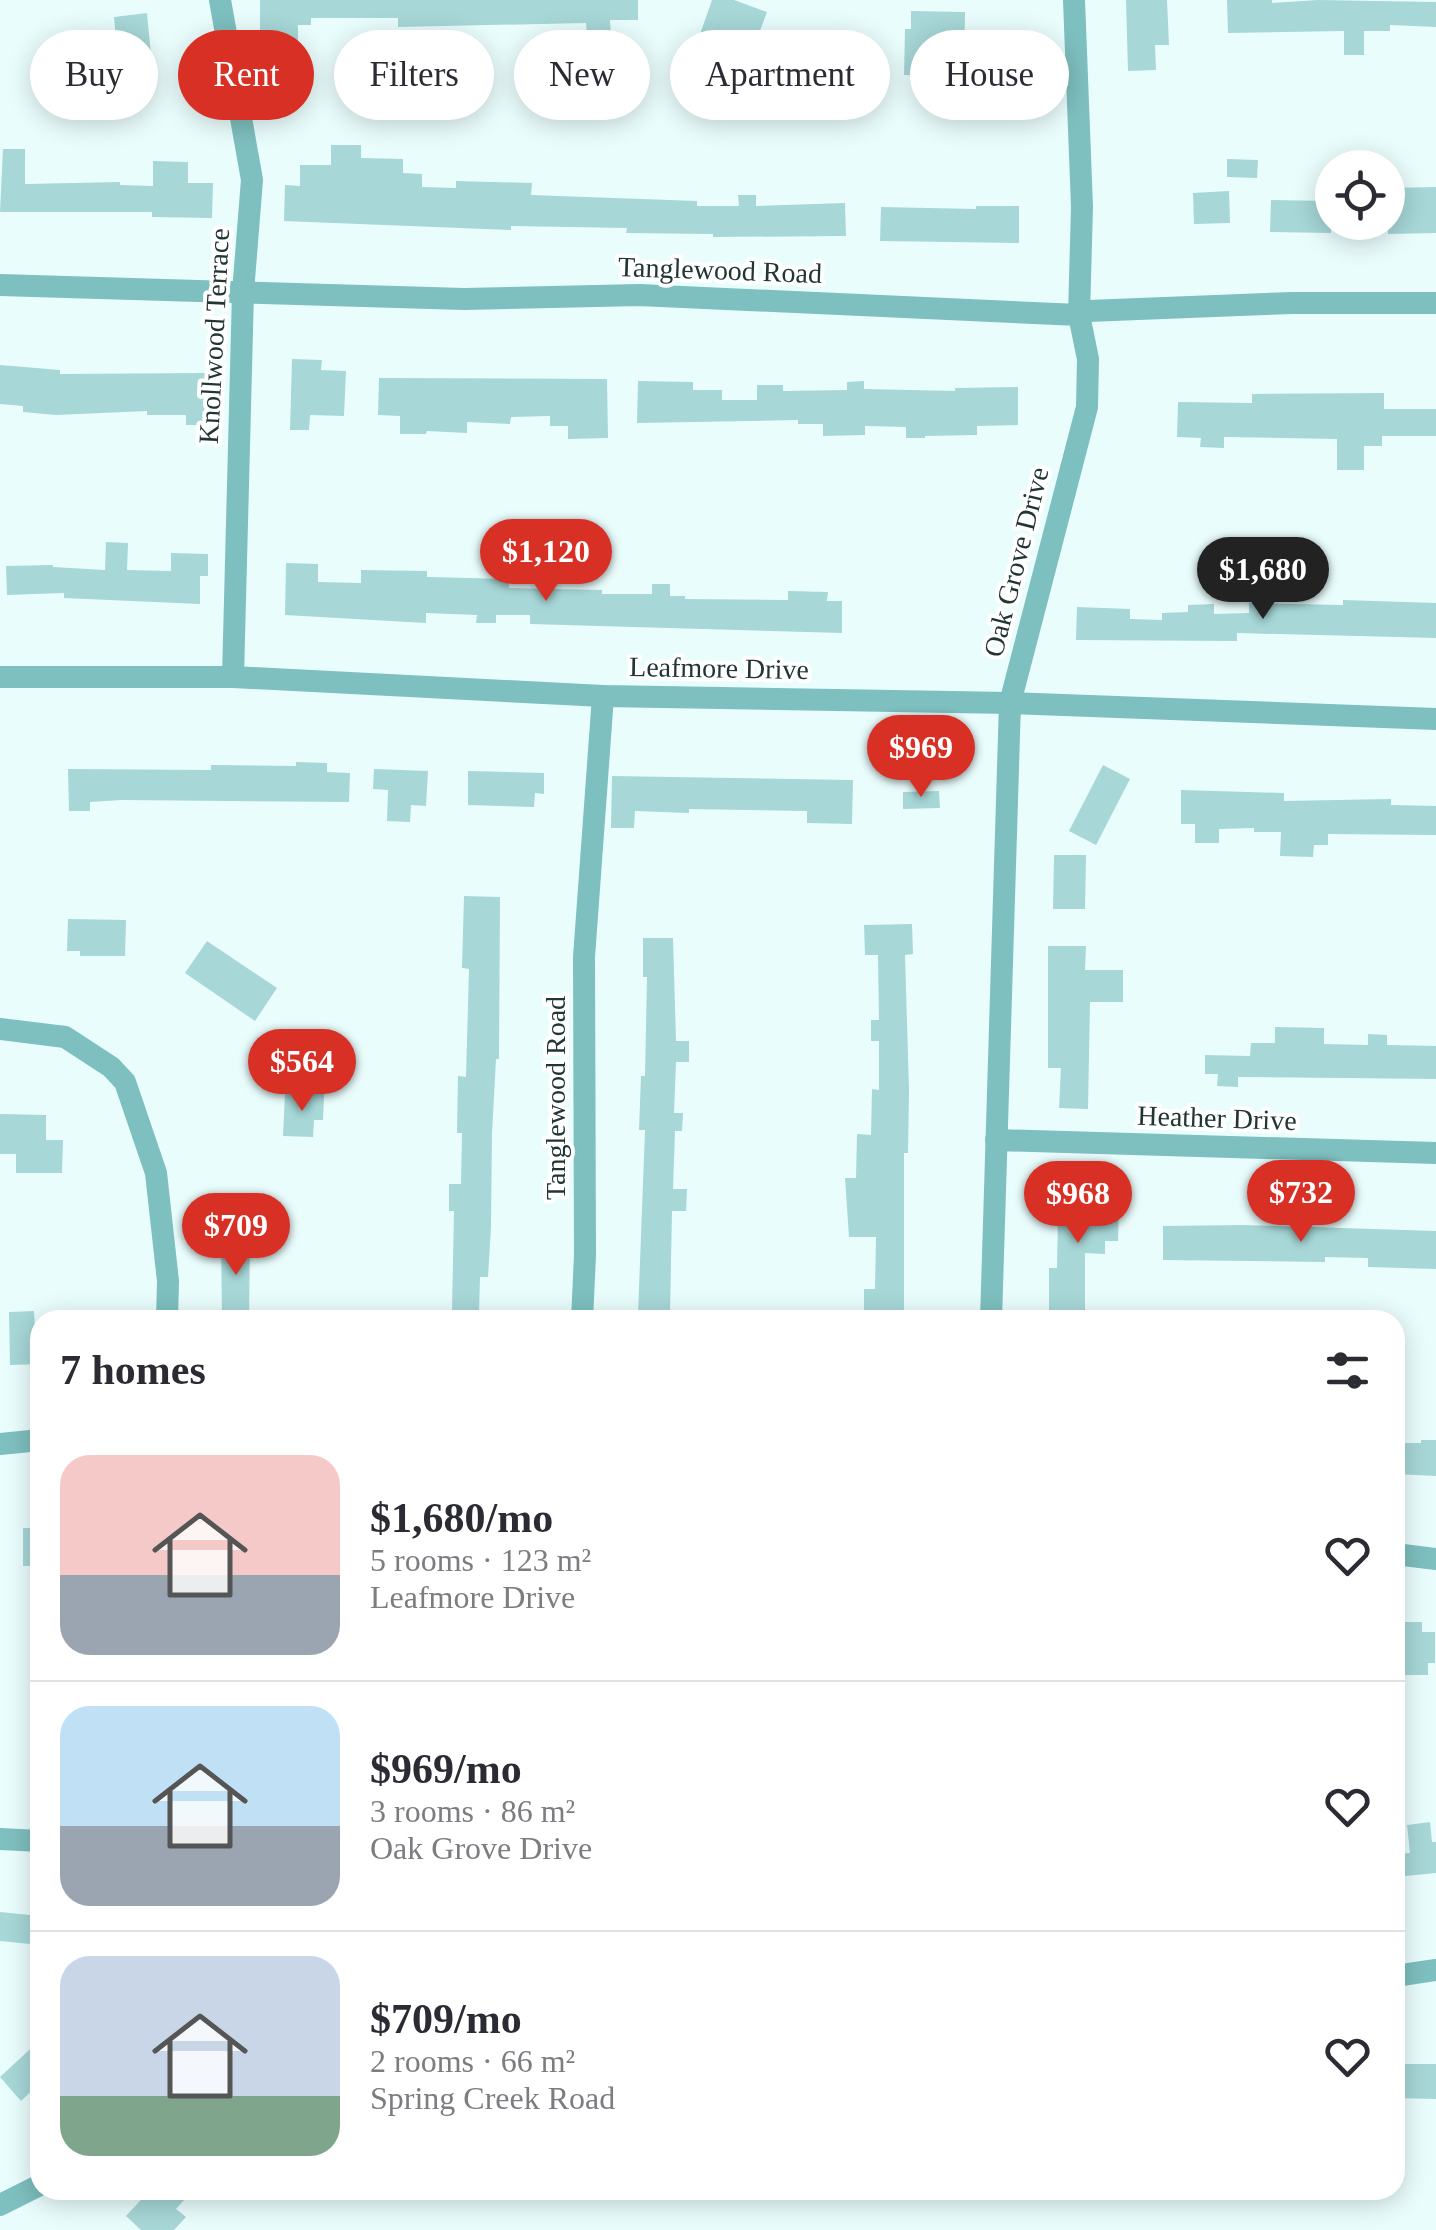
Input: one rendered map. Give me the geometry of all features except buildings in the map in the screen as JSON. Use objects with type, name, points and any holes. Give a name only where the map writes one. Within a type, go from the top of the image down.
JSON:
[{"type":"street","name":"Knollwood Terrace","points":[[220,0],[252,180],[243,292],[232,677]]},
{"type":"street","name":"Oak Grove Drive","points":[[991,1310],[1010,704],[1087,407],[1088,359],[1079,315],[1081,170],[1074,0]]},
{"type":"street","name":"Tanglewood Road","points":[[0,285],[464,299],[640,295],[1079,315],[1088,311],[1292,303],[1436,303]]},
{"type":"street","name":"Leafmore Drive","points":[[0,677],[232,677],[602,696],[1010,704],[1436,720]]},
{"type":"street","name":"Tanglewood Road","points":[[582,1310],[584,957],[602,696]]},
{"type":"street","points":[[0,1029],[65,1037],[112,1068],[125,1082],[156,1173],[168,1310]]},
{"type":"street","name":"Heather Drive","points":[[996,1140],[1436,1153]]},
{"type":"street","points":[[0,1444],[30,1441]]},
{"type":"street","points":[[1405,1555],[1436,1558]]},
{"type":"street","points":[[0,1839],[30,1840]]},
{"type":"street","points":[[1405,1975],[1436,1970]]},
{"type":"street","points":[[0,2205],[30,2189]]}]
